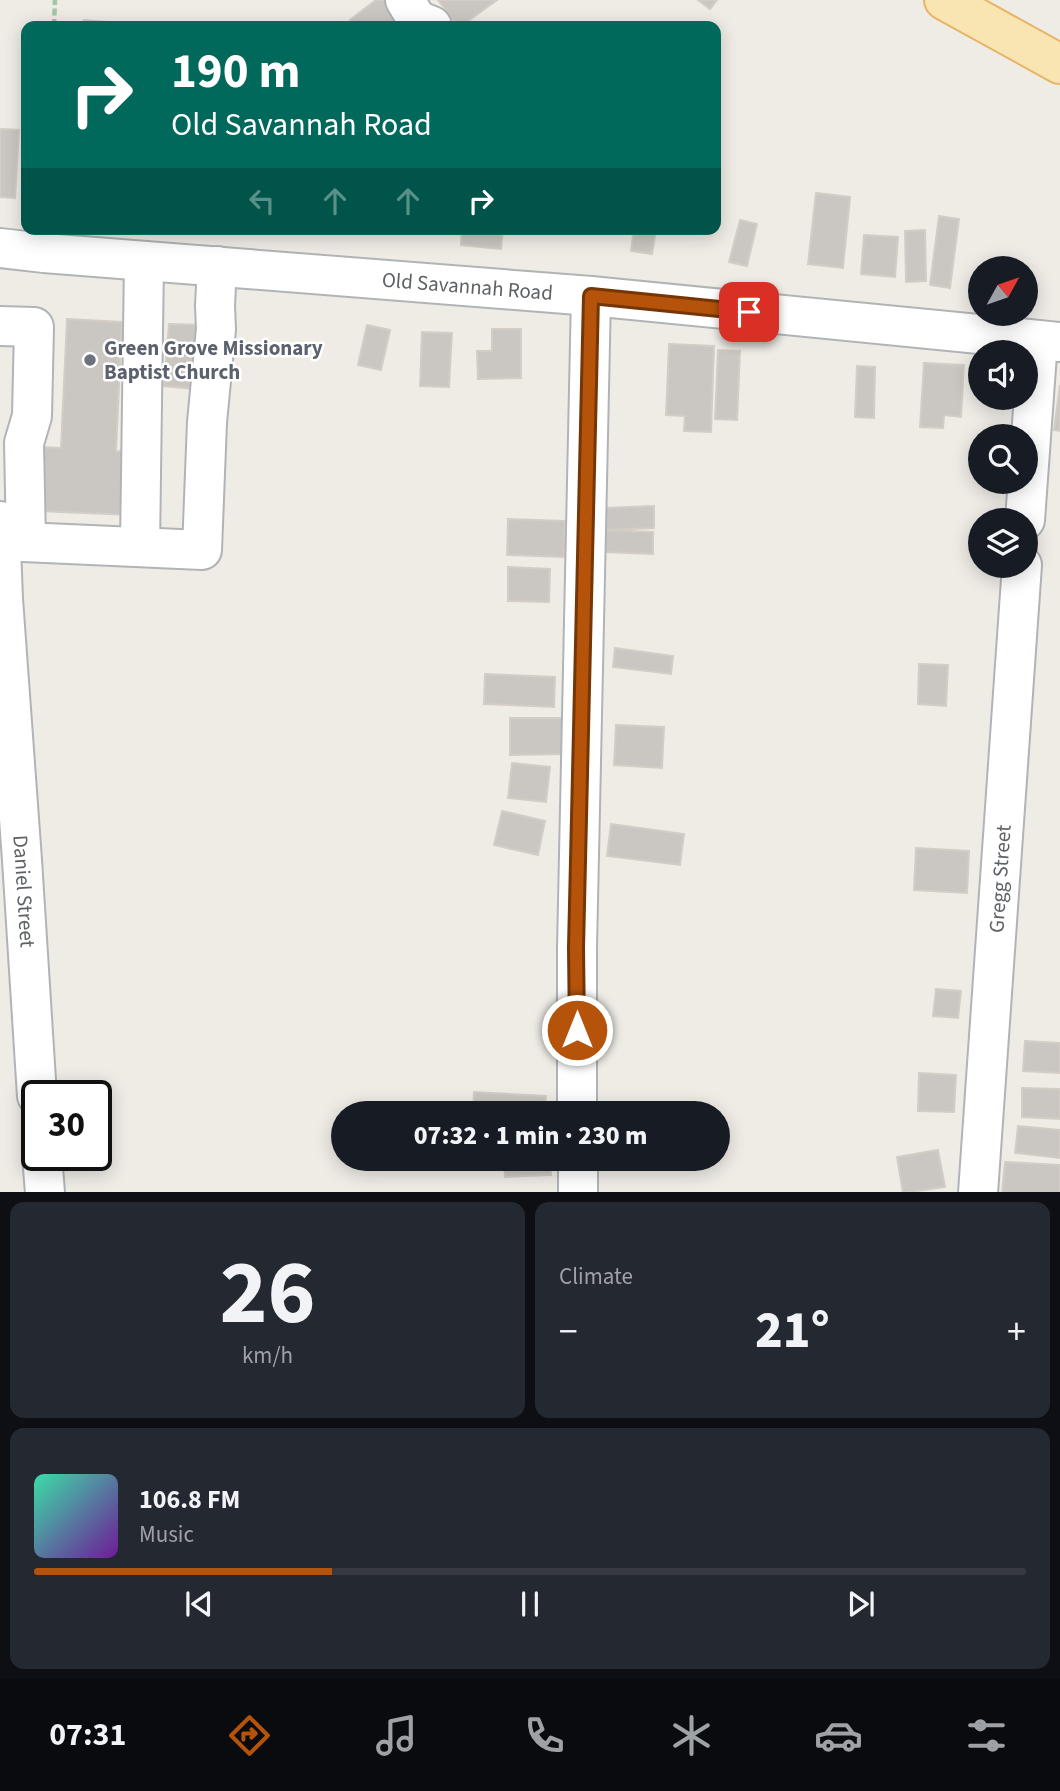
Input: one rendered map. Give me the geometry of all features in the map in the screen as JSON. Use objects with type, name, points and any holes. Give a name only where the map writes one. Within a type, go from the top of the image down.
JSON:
[{"type":"main road","points":[[944,0],[1060,65]]},
{"type":"street","points":[[405,0],[420,21]]},
{"type":"street","name":"Old Savannah Road","points":[[0,248],[591,296],[1049,341]]},
{"type":"street","points":[[140,546],[144,261]]},
{"type":"street","points":[[9,535],[201,550],[207,422],[216,329],[217,266]]},
{"type":"street","points":[[577,1101],[576,948],[591,296]]},
{"type":"street","name":"Daniel Street","points":[[0,326],[34,327],[32,416],[12,443],[9,535],[3,599],[36,1080]]},
{"type":"street","points":[[1027,508],[1049,341]]},
{"type":"street","name":"Gregg Street","points":[[978,1192],[1021,578]]},
{"type":"street","points":[[43,1171],[45,1192]]},
{"type":"street","points":[[578,1171],[578,1192]]},
{"type":"path","points":[[54,21],[55,0]]},
{"type":"building","points":[[376,0],[385,0],[399,18],[395,21],[350,20]]},
{"type":"building","points":[[438,0],[497,0],[468,21],[454,21]]},
{"type":"building","points":[[698,0],[717,0],[710,9]]},
{"type":"building","points":[[0,129],[19,130],[15,198],[0,197]]},
{"type":"building","points":[[816,193],[850,197],[843,268],[808,264]]},
{"type":"building","points":[[939,216],[959,219],[950,288],[930,285]]},
{"type":"building","points":[[740,220],[757,224],[747,266],[729,262]]},
{"type":"building","points":[[925,230],[926,281],[906,282],[905,231]]},
{"type":"building","points":[[462,235],[502,235],[501,249],[461,245]]},
{"type":"building","points":[[633,235],[655,235],[652,254],[631,251]]},
{"type":"building","points":[[864,235],[898,237],[895,277],[861,274]]},
{"type":"building","points":[[67,319],[122,322],[116,451],[133,452],[131,515],[39,511],[42,447],[61,448]]},
{"type":"building","points":[[169,324],[207,325],[202,390],[164,386]]},
{"type":"building","points":[[367,325],[390,330],[381,370],[358,365]]},
{"type":"building","points":[[492,329],[521,329],[521,378],[478,379],[477,351],[492,351]]},
{"type":"building","points":[[422,332],[452,333],[449,387],[420,386]]},
{"type":"building","points":[[669,344],[714,346],[711,432],[684,431],[685,416],[666,415]]},
{"type":"building","points":[[718,350],[740,351],[737,420],[715,419]]},
{"type":"building","points":[[924,363],[964,365],[961,417],[944,415],[943,428],[920,427]]},
{"type":"building","points":[[857,366],[875,367],[874,418],[855,417]]},
{"type":"building","points":[[1060,385],[1060,431],[1054,430]]},
{"type":"building","points":[[654,506],[654,528],[606,530],[605,508]]},
{"type":"building","points":[[508,519],[565,521],[564,557],[507,555]]},
{"type":"building","points":[[604,530],[653,532],[653,554],[603,552]]},
{"type":"building","points":[[508,567],[550,569],[549,602],[508,601]]},
{"type":"building","points":[[615,648],[673,656],[671,674],[613,667]]},
{"type":"building","points":[[919,664],[948,665],[946,706],[918,704]]},
{"type":"building","points":[[485,674],[555,677],[554,707],[484,704]]},
{"type":"building","points":[[510,718],[566,718],[566,754],[510,755]]},
{"type":"building","points":[[616,725],[664,727],[662,768],[614,765]]},
{"type":"building","points":[[512,763],[550,767],[546,802],[508,798]]},
{"type":"building","points":[[502,811],[545,821],[538,855],[494,845]]},
{"type":"building","points":[[611,824],[684,834],[680,865],[607,856]]},
{"type":"building","points":[[916,848],[969,851],[967,893],[914,890]]},
{"type":"building","points":[[936,989],[961,991],[958,1018],[933,1016]]},
{"type":"building","points":[[1025,1041],[1060,1043],[1060,1073],[1023,1071]]},
{"type":"building","points":[[919,1073],[956,1075],[954,1112],[918,1111]]},
{"type":"building","points":[[1022,1088],[1060,1089],[1060,1119],[1022,1117]]},
{"type":"building","points":[[474,1092],[546,1096],[546,1101],[474,1101]]},
{"type":"building","points":[[1018,1126],[1060,1130],[1060,1158],[1015,1153]]},
{"type":"building","points":[[938,1150],[945,1187],[903,1192],[897,1157]]},
{"type":"building","points":[[1005,1162],[1060,1165],[1060,1192],[1002,1192]]},
{"type":"building","points":[[505,1171],[551,1171],[551,1175],[505,1177]]},
{"type":"place","name":"Green Grove Missionary Baptist Church","points":[[90,360]]},
{"type":"route","points":[[577,1030],[576,948],[591,296],[749,312]]}]
